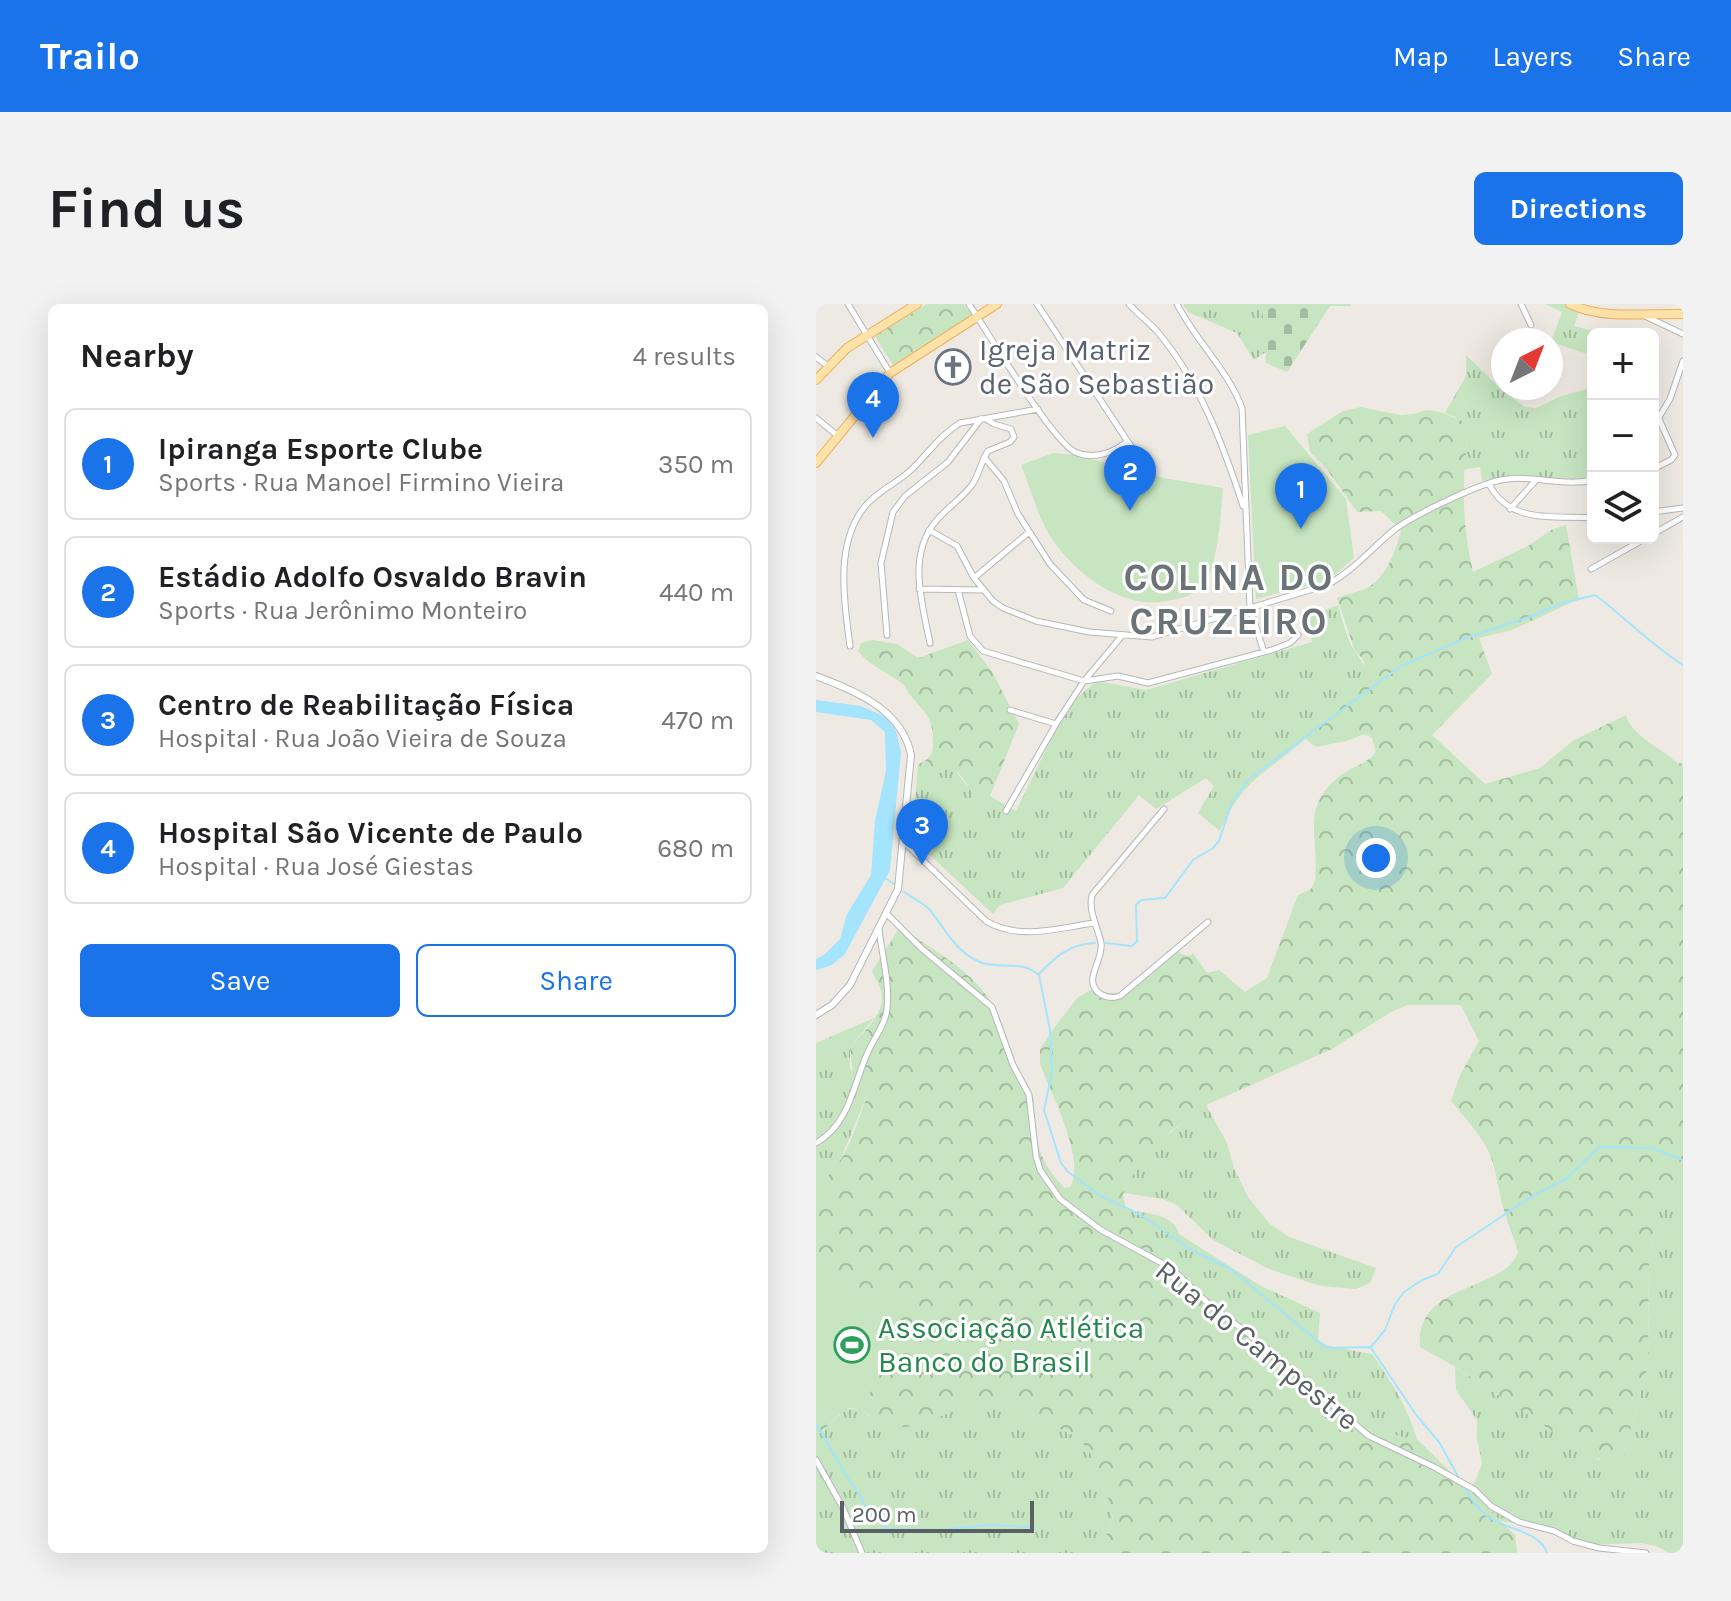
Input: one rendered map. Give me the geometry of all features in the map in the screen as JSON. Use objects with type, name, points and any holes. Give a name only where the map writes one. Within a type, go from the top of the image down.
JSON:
[{"type":"main road","points":[[816,380],[867,334],[917,304]]},
{"type":"main road","points":[[816,463],[890,373],[997,304]]},
{"type":"main road","points":[[1570,304],[1601,311],[1683,314]]},
{"type":"street","points":[[848,304],[890,373]]},
{"type":"street","points":[[969,304],[1065,445],[1074,451],[1095,456],[1127,442]]},
{"type":"street","points":[[1037,304],[1140,460]]},
{"type":"street","points":[[1129,304],[1155,329],[1192,382],[1218,436],[1246,513]]},
{"type":"street","points":[[1177,304],[1186,323],[1242,408],[1250,608],[1264,652]]},
{"type":"street","points":[[1521,304],[1531,325]]},
{"type":"street","points":[[1643,314],[1683,334]]},
{"type":"street","points":[[816,357],[828,366]]},
{"type":"street","points":[[1659,466],[1675,455],[1659,418],[1670,399],[1683,361]]},
{"type":"street","points":[[850,646],[844,572],[851,535],[860,513],[879,492],[909,472],[954,426],[1038,409]]},
{"type":"street","points":[[816,418],[838,436]]},
{"type":"street","points":[[930,643],[919,589],[921,550],[929,530],[971,486],[984,457],[993,447],[1010,442],[1015,435],[1011,429],[983,419]]},
{"type":"street","points":[[887,635],[881,563],[893,512],[905,496],[948,462],[983,419]]},
{"type":"street","points":[[984,457],[1004,481],[1028,533],[1050,564],[1080,597],[1111,611]]},
{"type":"street","points":[[929,530],[957,546],[974,578],[1003,608],[1036,621],[1089,632],[1152,637],[1327,585],[1344,575],[1405,523],[1489,484],[1506,479],[1587,481]]},
{"type":"street","points":[[1510,509],[1537,479]]},
{"type":"street","points":[[1489,484],[1510,509],[1534,515],[1587,518]]},
{"type":"street","points":[[1659,511],[1683,508]]},
{"type":"street","points":[[1659,531],[1683,517]]},
{"type":"street","points":[[974,578],[1028,533]]},
{"type":"street","points":[[1591,569],[1635,544]]},
{"type":"street","points":[[919,589],[984,590]]},
{"type":"street","points":[[958,590],[970,636],[983,651],[1084,681],[1118,676],[1148,683],[1264,652],[1290,643],[1298,635]]},
{"type":"street","points":[[1006,811],[1084,681],[1122,636]]},
{"type":"street","points":[[816,676],[865,697],[888,715],[905,736],[911,755],[898,889],[850,985],[832,1005],[816,1015]]},
{"type":"street","points":[[1010,710],[1056,724]]},
{"type":"street","points":[[1164,809],[1095,888],[1091,901],[1102,949],[1092,981],[1098,992],[1114,998],[1120,996],[1208,922]]},
{"type":"street","points":[[904,842],[998,929],[1029,932],[1094,923]]},
{"type":"street","name":"Rua do Campestre","points":[[887,914],[921,948],[987,1001],[996,1014],[1013,1065],[1029,1095],[1040,1170],[1060,1199],[1101,1230],[1171,1268],[1214,1309],[1252,1336],[1355,1427],[1466,1485],[1504,1516],[1599,1548],[1646,1553]]},
{"type":"street","points":[[816,1143],[826,1137],[842,1117],[868,1052],[885,1020],[888,1000],[879,929]]},
{"type":"street","points":[[816,1460],[843,1508],[862,1553]]},
{"type":"green space","points":[[927,304],[964,304],[972,315],[893,365],[875,336]]},
{"type":"green space","points":[[1183,304],[1262,304],[1267,351],[1254,360],[1237,333],[1188,312]]},
{"type":"green space","points":[[1262,304],[1351,306],[1330,306],[1287,372],[1266,363]]},
{"type":"green space","points":[[1545,304],[1568,304],[1580,309],[1574,326],[1587,329],[1587,354],[1563,346],[1563,328],[1556,328],[1562,312]]},
{"type":"green space","points":[[1466,355],[1491,379],[1491,400],[1515,400],[1525,407],[1536,408],[1587,389],[1587,477],[1524,476],[1482,481],[1480,467],[1463,470],[1467,442],[1456,417],[1445,413],[1466,376]]},
{"type":"green space","points":[[1361,407],[1400,415],[1426,410],[1441,412],[1469,424],[1464,498],[1466,535],[1473,572],[1566,525],[1579,599],[1512,630],[1479,638],[1492,674],[1432,735],[1485,784],[1540,768],[1574,740],[1626,715],[1640,735],[1683,764],[1683,1178],[1665,1198],[1656,1220],[1649,1254],[1648,1365],[1623,1458],[1606,1461],[1579,1449],[1456,1367],[1420,1347],[1422,1326],[1431,1310],[1445,1298],[1510,1265],[1518,1252],[1490,1154],[1451,1101],[1460,1075],[1479,1041],[1461,1005],[1408,1005],[1391,1012],[1332,1049],[1206,1105],[1171,1131],[1143,1161],[1123,1195],[1129,1223],[1136,1234],[1186,1269],[1284,1361],[1311,1417],[1418,1440],[1515,1535],[1517,1553],[1100,1553],[1113,1518],[1101,1472],[1092,1456],[1079,1438],[993,1396],[904,1427],[880,1421],[859,1408],[846,1408],[820,1433],[816,1431],[816,1186],[842,1157],[867,1096],[853,1078],[850,1047],[879,1010],[882,993],[872,971],[900,927],[958,967],[993,1004],[1020,1074],[1033,1097],[1039,1149],[1047,1166],[1065,1188],[1070,1187],[1074,1175],[1071,1144],[1040,1064],[1040,1049],[1077,998],[1096,987],[1107,993],[1121,993],[1174,948],[1181,954],[1190,956],[1193,953],[1207,973],[1219,970],[1245,992],[1267,978],[1298,895],[1311,889],[1315,880],[1314,824],[1320,800],[1340,776],[1376,752],[1372,738],[1365,734],[1316,747],[1306,739],[1317,721],[1354,697],[1367,677],[1363,659],[1355,651],[1337,598],[1362,590],[1377,580],[1393,556],[1401,530],[1381,511],[1357,512],[1326,468],[1310,452],[1307,434],[1343,411]]},
{"type":"green space","points":[[1285,426],[1346,499],[1354,558],[1329,580],[1256,599],[1248,435]]},
{"type":"green space","points":[[1053,453],[1076,455],[1164,478],[1223,488],[1216,552],[1204,584],[1183,598],[1143,602],[1111,592],[1082,572],[1049,534],[1021,465]]},
{"type":"green space","points":[[1338,605],[1349,640],[1366,670],[1364,685],[1360,692],[1246,789],[1220,831],[1198,813],[1214,786],[1206,778],[1156,809],[1139,795],[1063,888],[1000,905],[993,914],[919,845],[913,827],[917,776],[942,772],[947,766],[953,768],[980,802],[990,796],[1016,811],[1057,727],[1078,697],[1093,684],[1102,682],[1146,690],[1312,642],[1309,616]]},
{"type":"green space","points":[[872,640],[897,644],[918,658],[968,640],[993,673],[1019,724],[990,796],[980,802],[975,801],[968,785],[948,766],[936,776],[917,776],[918,764],[932,752],[931,726],[927,715],[903,684],[858,651],[861,643]]},
{"type":"green space","points":[[874,1018],[850,1047],[850,1067],[858,1085],[867,1095],[837,1168],[816,1186],[816,1043]]},
{"type":"green space","points":[[1206,1105],[1227,1143],[1234,1168],[1248,1197],[1270,1224],[1289,1237],[1376,1268],[1370,1283],[1356,1289],[1321,1286],[1269,1269],[1213,1240],[1177,1205],[1163,1199],[1124,1193],[1138,1166],[1148,1155]]},
{"type":"green space","points":[[1683,1178],[1683,1553],[1669,1553],[1640,1543],[1586,1545],[1572,1540],[1561,1531],[1500,1521],[1467,1488],[1475,1482],[1482,1464],[1477,1420],[1456,1390],[1455,1367],[1599,1460],[1623,1458],[1648,1365],[1649,1254],[1656,1220],[1665,1198]]},
{"type":"green space","points":[[1126,1210],[1165,1218],[1179,1234],[1259,1285],[1320,1313],[1318,1340],[1329,1346],[1372,1354],[1409,1416],[1417,1440],[1311,1417],[1284,1361],[1186,1269],[1136,1234]]},
{"type":"green space","name":"Associação Atlética Banco do Brasil","points":[[816,1272],[902,1302],[876,1388],[816,1431]]},
{"type":"green space","points":[[993,1396],[1079,1438],[1092,1456],[1101,1472],[1113,1518],[1100,1553],[816,1553],[816,1431],[820,1433],[846,1409],[859,1408],[869,1416]]},
{"type":"water","points":[[816,700],[861,706],[886,717],[896,731],[901,752],[890,870],[845,954],[832,965],[816,970],[816,959],[840,939],[847,914],[871,875],[875,821],[886,771],[885,732],[871,720],[816,712]]},
{"type":"waterway","points":[[1106,943],[1132,946],[1137,941],[1136,905],[1141,900],[1165,898],[1193,860],[1213,848],[1219,841],[1232,802],[1248,780],[1401,666],[1466,638],[1559,604],[1595,595],[1683,665]]},
{"type":"waterway","points":[[885,878],[894,884]]},
{"type":"waterway","points":[[904,892],[929,909],[957,946],[971,958],[987,964],[1025,967],[1039,975],[1050,1030],[1052,1072],[1044,1110],[1061,1163],[1067,1171],[1099,1195],[1141,1215],[1190,1249],[1232,1270],[1326,1348],[1371,1347],[1385,1330],[1395,1304],[1404,1292],[1438,1274],[1456,1247],[1526,1200],[1567,1178],[1599,1147],[1652,1148],[1683,1160]]},
{"type":"waterway","points":[[1039,974],[1064,952],[1095,943]]},
{"type":"waterway","points":[[1371,1348],[1417,1416],[1439,1442],[1459,1478]]},
{"type":"waterway","points":[[816,1423],[866,1509],[887,1529],[939,1530],[990,1525],[1035,1527]]},
{"type":"waterway","points":[[1464,1487],[1485,1514],[1538,1540],[1547,1553]]},
{"type":"place","name":"Igreja Matriz de São Sebastião","points":[[953,367]]},
{"type":"place","name":"Hospital São Vicente de Paulo","points":[[873,438]]},
{"type":"place","name":"Estádio Adolfo Osvaldo Bravin","points":[[1130,511]]},
{"type":"place","name":"Ipiranga Esporte Clube","points":[[1301,529]]},
{"type":"place","name":"Centro de Reabilitação Física","points":[[922,865]]},
{"type":"place","name":"Associação Atlética Banco do Brasil","points":[[852,1345]]},
{"type":"district","name":"COLINA DO CRUZEIRO","points":[[1229,599]]}]
